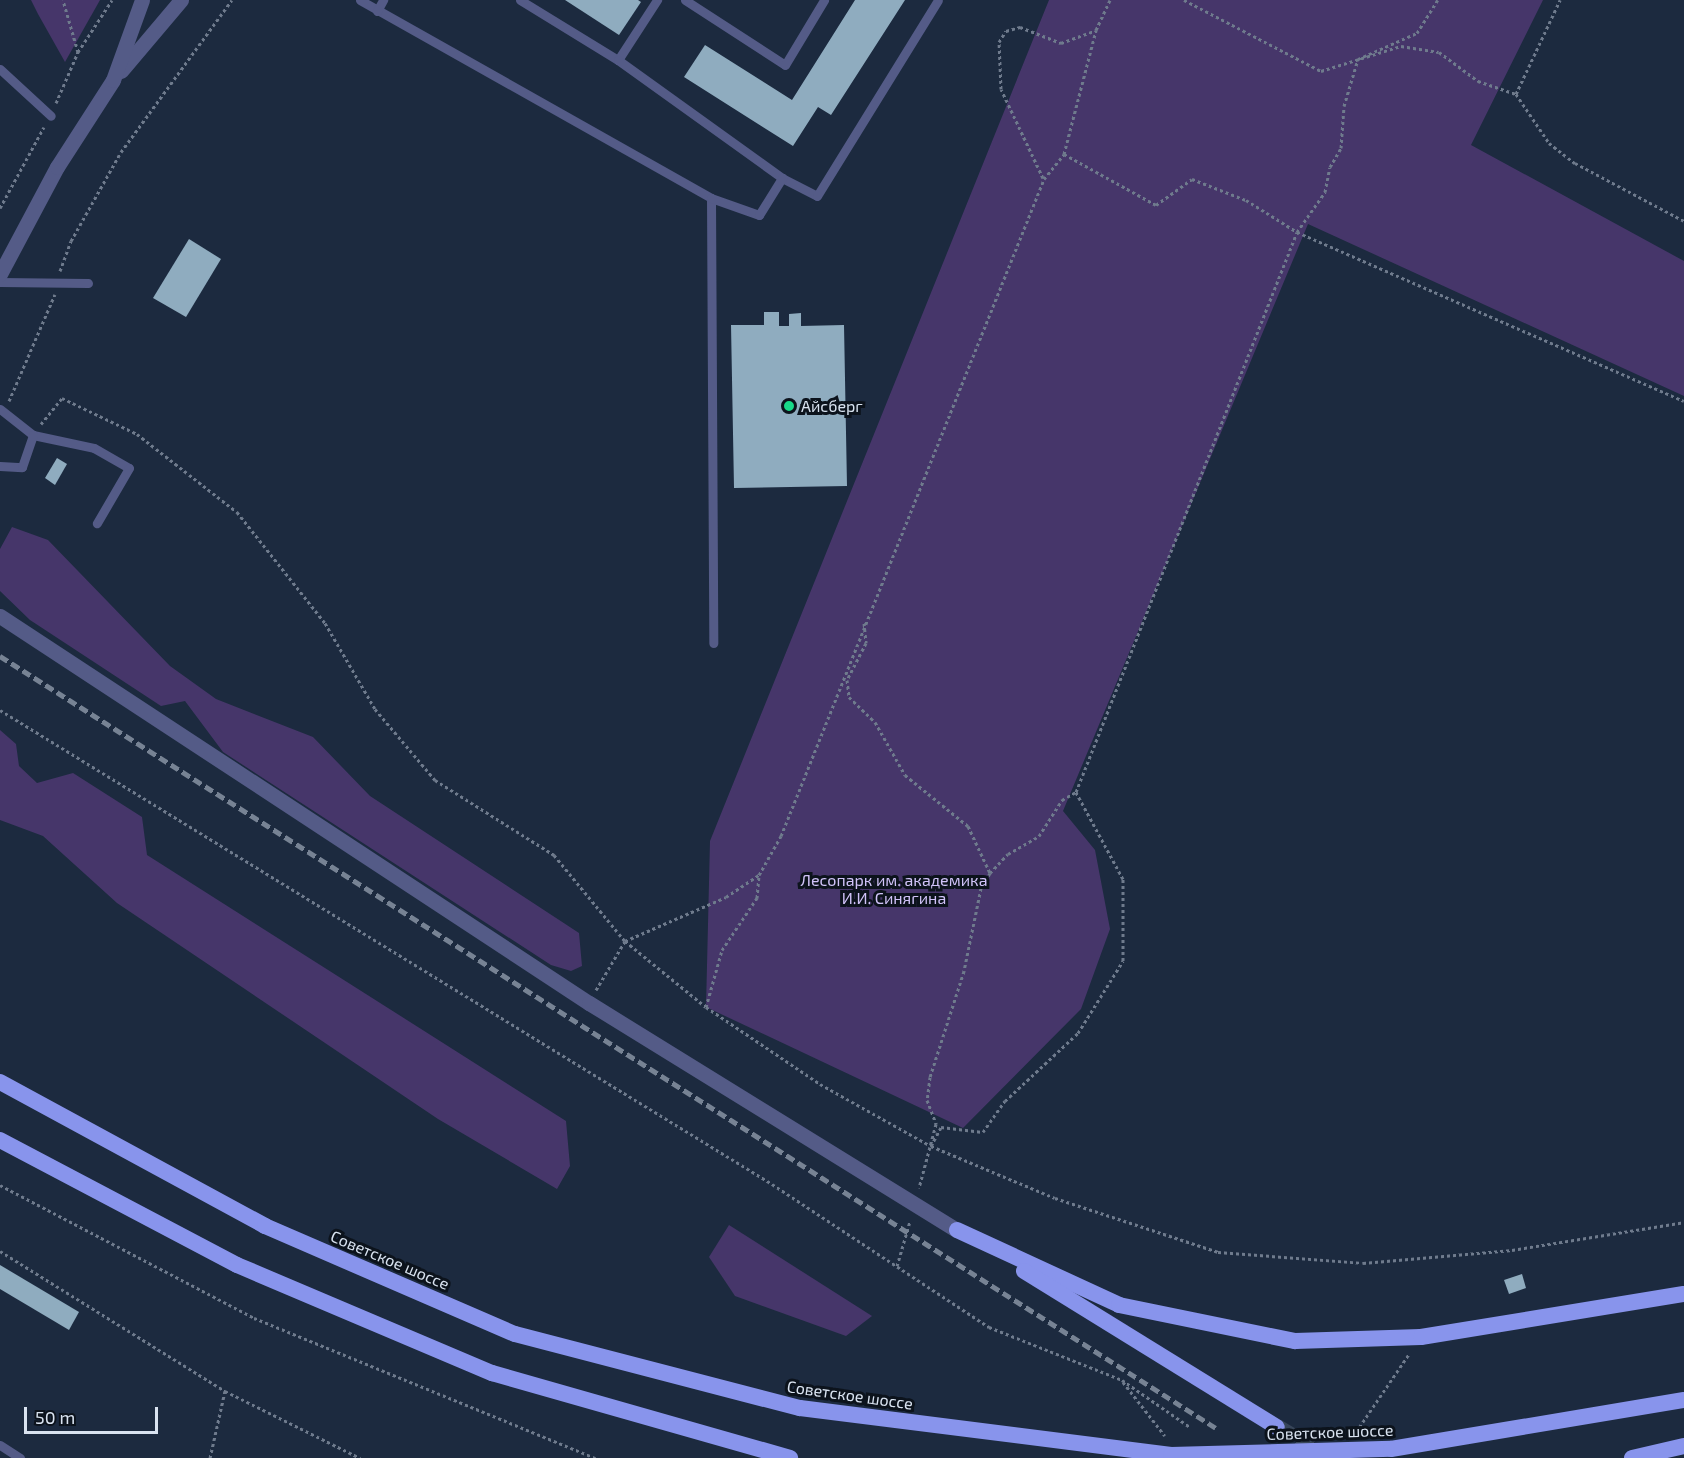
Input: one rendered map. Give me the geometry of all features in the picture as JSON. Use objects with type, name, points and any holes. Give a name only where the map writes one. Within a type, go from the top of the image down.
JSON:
[{"type":"highway","name":"Советское шоссе","points":[[0,1083],[265,1226],[515,1334],[800,1408],[1171,1455],[1391,1449],[1684,1400]]},
{"type":"highway","points":[[0,1140],[237,1265],[492,1373],[790,1458]]},
{"type":"highway","points":[[957,1230],[1119,1305],[1294,1341],[1421,1337],[1684,1294]]},
{"type":"highway","points":[[957,1230],[1277,1428]]},
{"type":"highway","points":[[1632,1458],[1684,1446]]},
{"type":"street","points":[[113,80],[142,0]]},
{"type":"street","points":[[0,274],[57,167],[113,80],[181,0]]},
{"type":"street","points":[[0,616],[589,1003],[957,1230]]},
{"type":"lane","points":[[360,0],[711,198],[759,215],[782,178]]},
{"type":"lane","points":[[376,11],[383,0]]},
{"type":"lane","points":[[519,0],[618,60],[782,178],[817,196],[938,0]]},
{"type":"lane","points":[[618,60],[657,0]]},
{"type":"lane","points":[[685,0],[785,65],[824,0]]},
{"type":"lane","points":[[0,69],[51,116]]},
{"type":"lane","points":[[711,198],[713,643]]},
{"type":"lane","points":[[0,282],[88,283]]},
{"type":"lane","points":[[3,411],[33,435],[94,448],[129,468],[97,523]]},
{"type":"lane","points":[[0,466],[22,467],[33,435]]},
{"type":"lane","points":[[0,1445],[20,1458]]},
{"type":"path","points":[[78,52],[112,0]]},
{"type":"path","points":[[3,411],[60,283],[70,241],[121,152],[232,0]]},
{"type":"path","points":[[706,1007],[722,950],[757,898],[759,875],[781,836],[864,622],[1044,179],[1064,154],[1096,30],[1110,0]]},
{"type":"path","points":[[1185,0],[1321,71],[1401,46],[1439,52],[1478,81],[1516,94],[1549,143],[1575,163],[1684,221]]},
{"type":"path","points":[[931,1146],[936,1124],[927,1100],[930,1077],[964,971],[981,888],[990,873],[1008,854],[1039,836],[1062,800],[1076,792],[1297,232],[1325,192],[1329,167],[1341,148],[1342,112],[1358,59],[1417,33],[1438,0]]},
{"type":"path","points":[[1516,94],[1560,0]]},
{"type":"path","points":[[1044,179],[1001,89],[999,42],[1006,31],[1020,27],[1061,44],[1096,30]]},
{"type":"path","points":[[1064,154],[1156,205],[1192,179],[1246,200],[1297,232],[1684,400]]},
{"type":"path","points":[[33,435],[62,398],[137,434],[237,512],[325,623],[375,709],[435,780],[554,855],[625,941],[706,1007],[820,1084],[931,1146],[1055,1198],[1218,1252],[1363,1263],[1512,1250],[1684,1222]]},
{"type":"path","points":[[864,622],[866,643],[847,680],[849,697],[875,722],[905,775],[968,826],[990,873]]},
{"type":"path","points":[[0,710],[772,1184],[989,1327],[1122,1380],[1190,1428]]},
{"type":"path","points":[[931,1146],[941,1127],[983,1132],[1005,1101],[1078,1033],[1123,962],[1123,879],[1076,792]]},
{"type":"path","points":[[589,1003],[625,941],[726,897],[759,875]]},
{"type":"path","points":[[0,1185],[254,1318],[595,1458]]},
{"type":"path","points":[[0,1251],[225,1391],[360,1458]]},
{"type":"path","points":[[1361,1425],[1421,1337]]},
{"type":"path","points":[[1122,1380],[1155,1427]]},
{"type":"path","points":[[210,1458],[225,1391]]},
{"type":"green space","points":[[31,0],[100,0],[65,62],[38,14]]},
{"type":"green space","name":"Лесопарк им. академика И.И. Синягина","points":[[1049,0],[1543,0],[1471,145],[1684,261],[1684,396],[1308,224],[1063,811],[1095,850],[1110,929],[1081,1009],[963,1128],[706,1007],[710,841]]},
{"type":"green space","points":[[12,527],[48,540],[170,666],[216,699],[313,737],[370,796],[579,933],[582,966],[571,971],[551,965],[223,752],[185,701],[161,706],[30,620],[0,591],[0,549]]},
{"type":"green space","points":[[0,730],[16,744],[19,766],[37,783],[73,773],[142,817],[147,855],[566,1121],[570,1166],[557,1189],[438,1119],[117,903],[43,836],[0,820]]},
{"type":"green space","points":[[729,1225],[872,1316],[846,1336],[735,1296],[709,1257]]},
{"type":"building","points":[[565,0],[638,0],[641,2],[619,35]]},
{"type":"building","points":[[855,0],[905,0],[831,115],[818,107],[793,146],[684,77],[705,45],[792,100]]},
{"type":"building","points":[[189,239],[221,259],[186,317],[153,298]]},
{"type":"building","name":"Айсберг","points":[[764,312],[779,312],[779,326],[789,326],[789,314],[801,313],[801,326],[844,325],[847,486],[734,488],[731,325],[764,325]]},
{"type":"building","points":[[57,458],[67,464],[55,485],[45,478]]},
{"type":"building","points":[[0,1265],[79,1312],[69,1330],[0,1289]]},
{"type":"building","points":[[1522,1274],[1526,1288],[1509,1294],[1504,1280]]},
{"type":"tunnel","points":[[1277,1427],[1323,1454]]},
{"type":"railway","points":[[0,656],[1216,1428]]},
{"type":"place","name":"Айсберг","points":[[789,406]]}]
